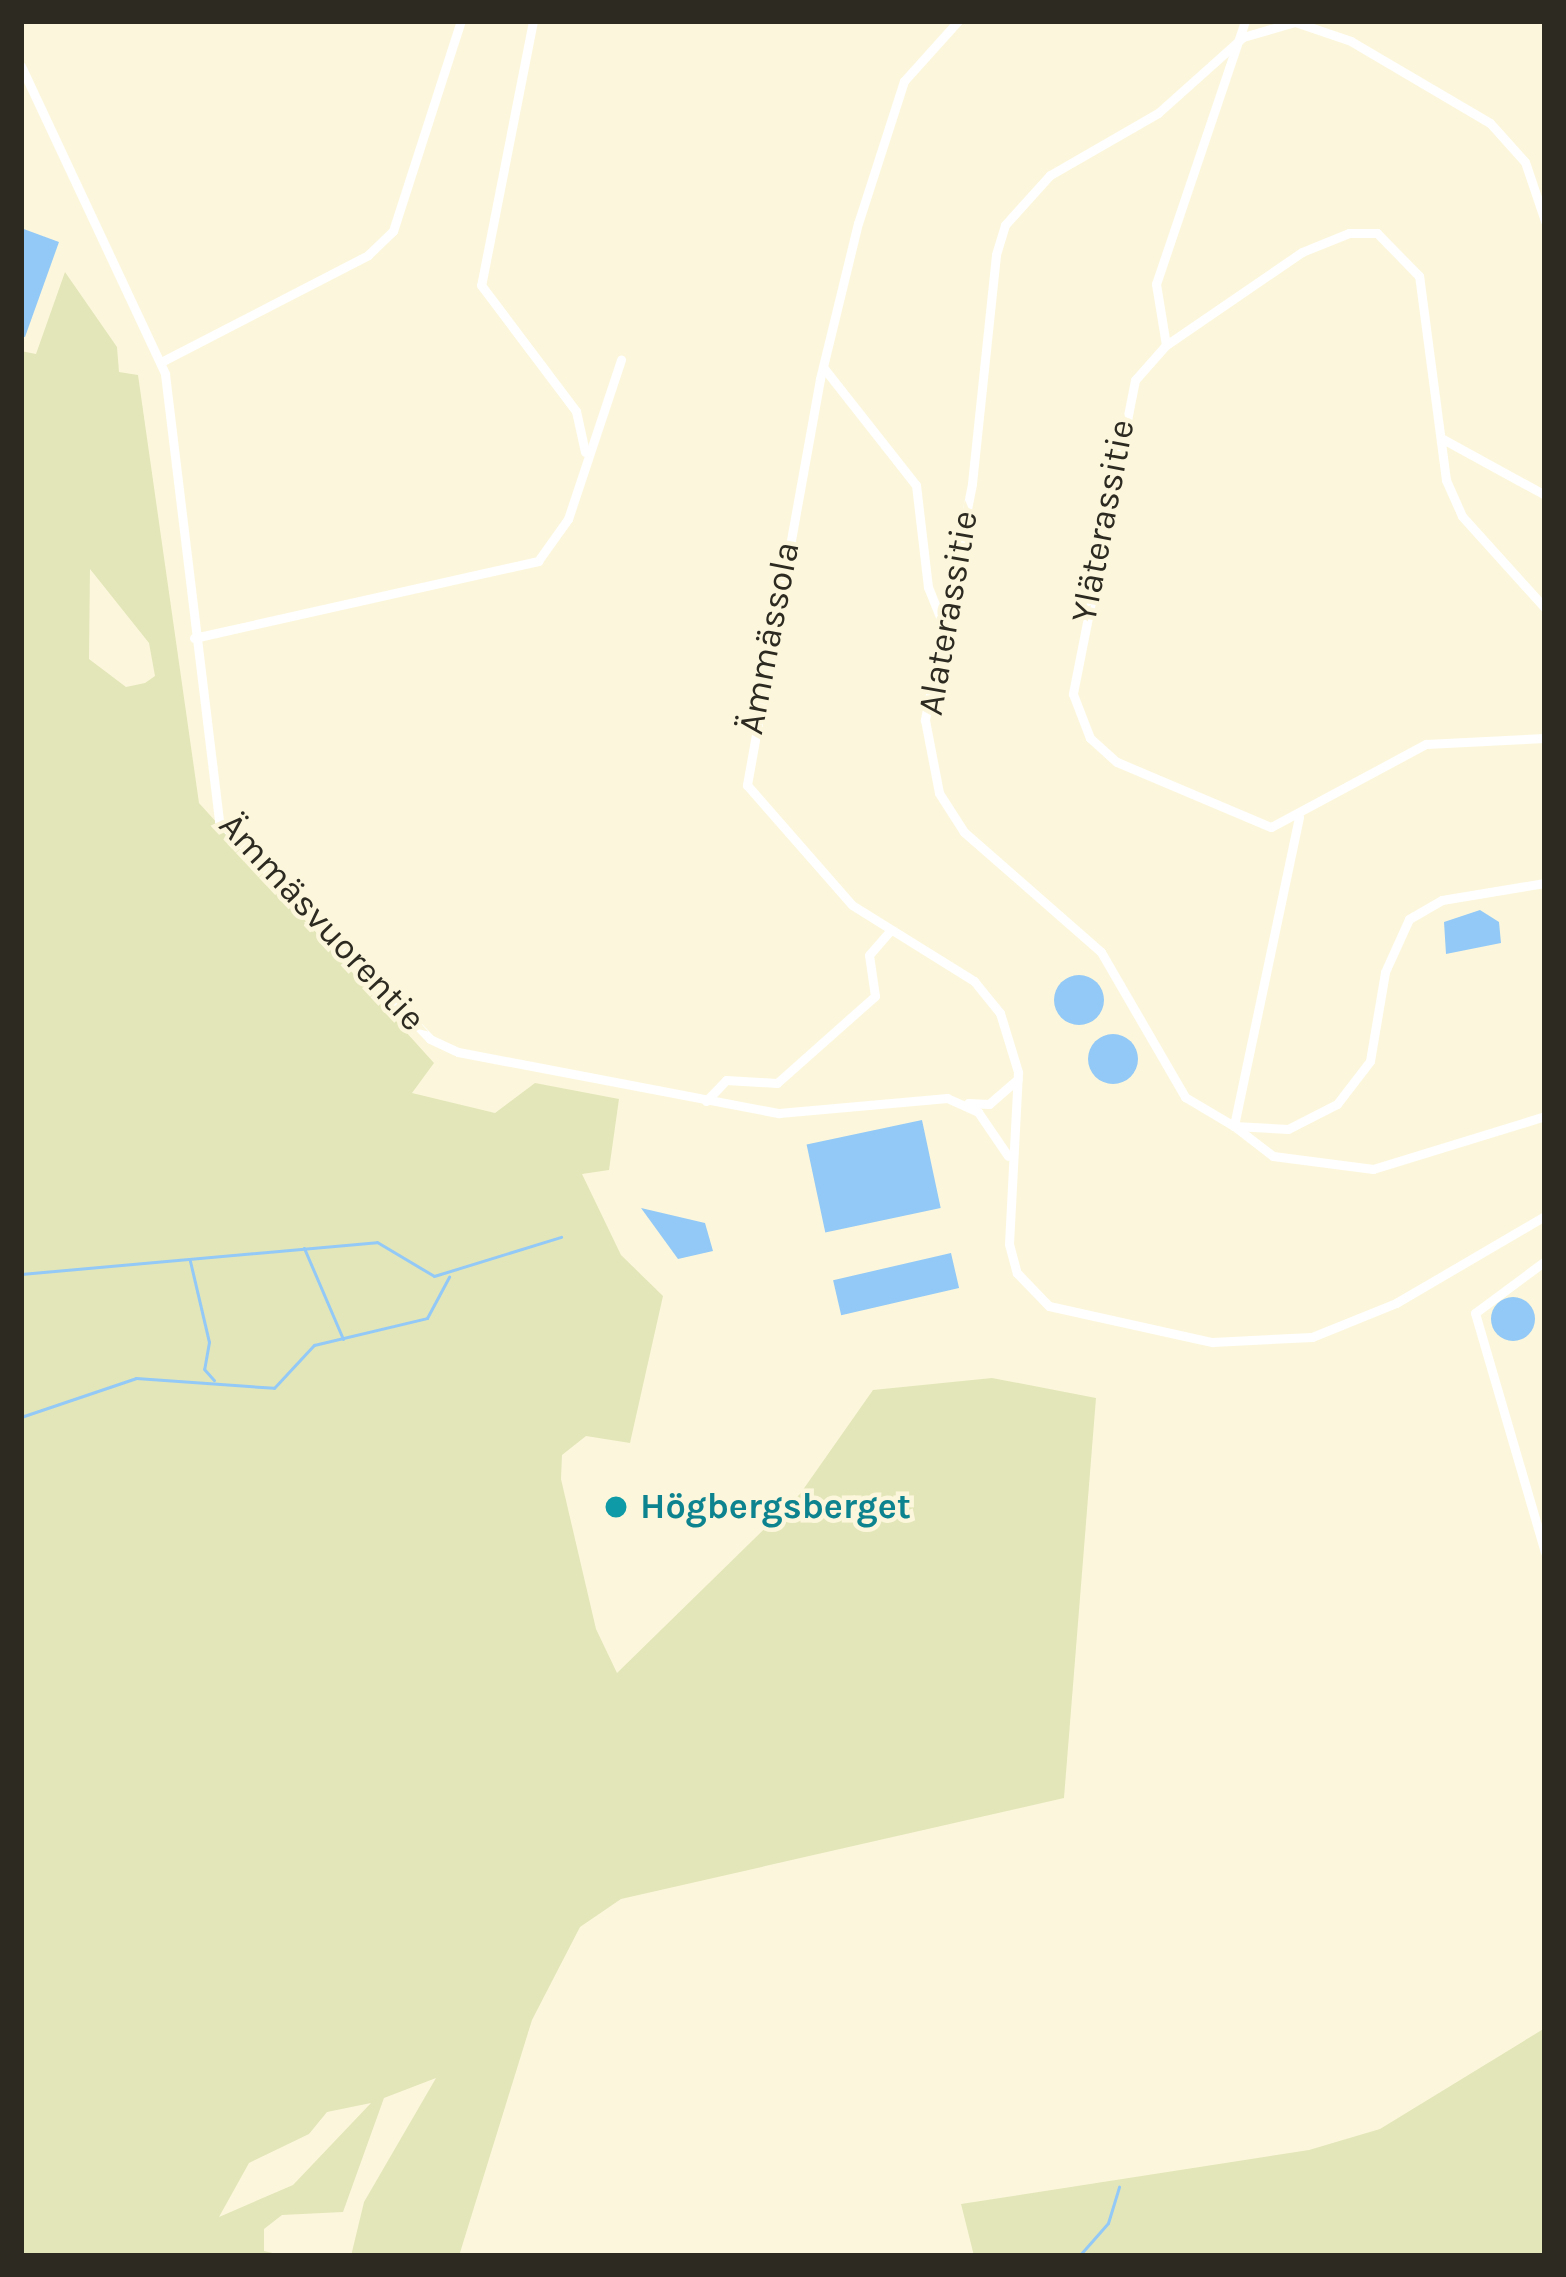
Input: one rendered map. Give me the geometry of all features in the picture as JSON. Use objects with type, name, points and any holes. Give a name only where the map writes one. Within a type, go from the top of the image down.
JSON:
[{"type":"street","points":[[161,362],[368,255],[393,231],[461,21]]},
{"type":"street","points":[[533,21],[481,285],[576,411],[585,464]]},
{"type":"street","name":"Ämmässola","points":[[958,21],[904,81],[823,367],[747,785],[790,842],[890,931],[988,997],[1008,1030],[1018,1079],[1009,1244],[1030,1291],[1069,1315],[1212,1342],[1267,1344],[1336,1328],[1545,1216]]},
{"type":"street","points":[[1166,345],[1156,284],[1245,21]]},
{"type":"street","name":"Alaterassitie","points":[[1545,220],[1526,162],[1463,106],[1322,26],[1269,23],[1243,37],[1158,113],[1050,175],[1005,225],[972,484],[941,619],[925,720],[939,793],[964,832],[1101,952],[1185,1097],[1273,1156],[1373,1169],[1545,1116]]},
{"type":"street","name":"Ämmäsvuorentie","points":[[21,66],[161,362],[219,820],[430,1039],[706,1101],[814,1114],[989,1104],[1018,1079]]},
{"type":"street","name":"Yläterassitie","points":[[1545,608],[1462,516],[1441,438],[1428,305],[1407,258],[1377,233],[1302,252],[1166,345],[1125,406],[1073,694],[1090,739],[1117,762],[1244,821],[1271,827],[1299,818],[1426,744],[1545,738]]},
{"type":"street","points":[[194,638],[521,569],[554,544],[621,360]]},
{"type":"street","points":[[823,367],[916,485],[928,587],[941,619]]},
{"type":"street","points":[[1441,438],[1545,495]]},
{"type":"street","points":[[1299,818],[1234,1126],[1288,1129],[1337,1104],[1370,1060],[1385,972],[1409,920],[1442,900],[1545,883]]},
{"type":"street","points":[[706,1101],[726,1080],[778,1083],[875,996],[869,955],[890,931]]},
{"type":"street","points":[[963,1102],[999,1135],[1011,1171]]},
{"type":"street","points":[[1545,1261],[1474,1313],[1545,1552]]},
{"type":"green space","points":[[65,272],[117,347],[119,372],[138,375],[199,803],[434,1063],[412,1093],[495,1113],[535,1083],[619,1099],[609,1170],[582,1174],[621,1255],[663,1296],[630,1443],[586,1436],[562,1455],[561,1479],[596,1629],[617,1673],[800,1494],[873,1390],[992,1378],[1096,1398],[1064,1798],[621,1899],[580,1927],[532,2020],[459,2256],[351,2256],[364,2202],[436,2078],[384,2098],[343,2212],[282,2215],[264,2229],[264,2251],[286,2256],[21,2256],[21,351],[36,354]],"holes":[[[90,569],[149,643],[155,676],[145,683],[126,687],[89,659]],[[371,2103],[293,2185],[219,2217],[249,2163],[309,2134],[327,2112]]]},
{"type":"green space","points":[[1545,2028],[1545,2256],[974,2256],[961,2204],[1309,2150],[1380,2129]]},
{"type":"water","points":[[21,228],[59,242],[25,337],[21,336]]},
{"type":"water","points":[[1480,910],[1499,922],[1501,943],[1446,954],[1444,922]]},
{"type":"water","points":[[1079,975],[1097,982],[1104,1000],[1097,1018],[1079,1025],[1061,1018],[1054,1000],[1061,982]]},
{"type":"water","points":[[1113,1034],[1131,1041],[1138,1059],[1131,1077],[1113,1084],[1095,1077],[1088,1059],[1095,1041]]},
{"type":"water","points":[[922,1120],[941,1208],[825,1233],[807,1145]]},
{"type":"water","points":[[641,1208],[705,1223],[713,1251],[678,1259]]},
{"type":"water","points":[[951,1253],[959,1288],[841,1315],[833,1280]]},
{"type":"water","points":[[1513,1297],[1529,1303],[1535,1319],[1529,1335],[1513,1341],[1497,1335],[1491,1319],[1497,1303]]},
{"type":"waterway","points":[[21,1274],[377,1242],[434,1276],[561,1237]]},
{"type":"waterway","points":[[304,1248],[343,1339]]},
{"type":"waterway","points":[[190,1261],[209,1342],[204,1369],[214,1380]]},
{"type":"waterway","points":[[21,1417],[136,1378],[274,1388],[314,1345],[427,1318],[449,1277]]},
{"type":"waterway","points":[[1079,2256],[1108,2223],[1119,2187]]},
{"type":"place","name":"Högbergsberget","points":[[616,1507]]}]
